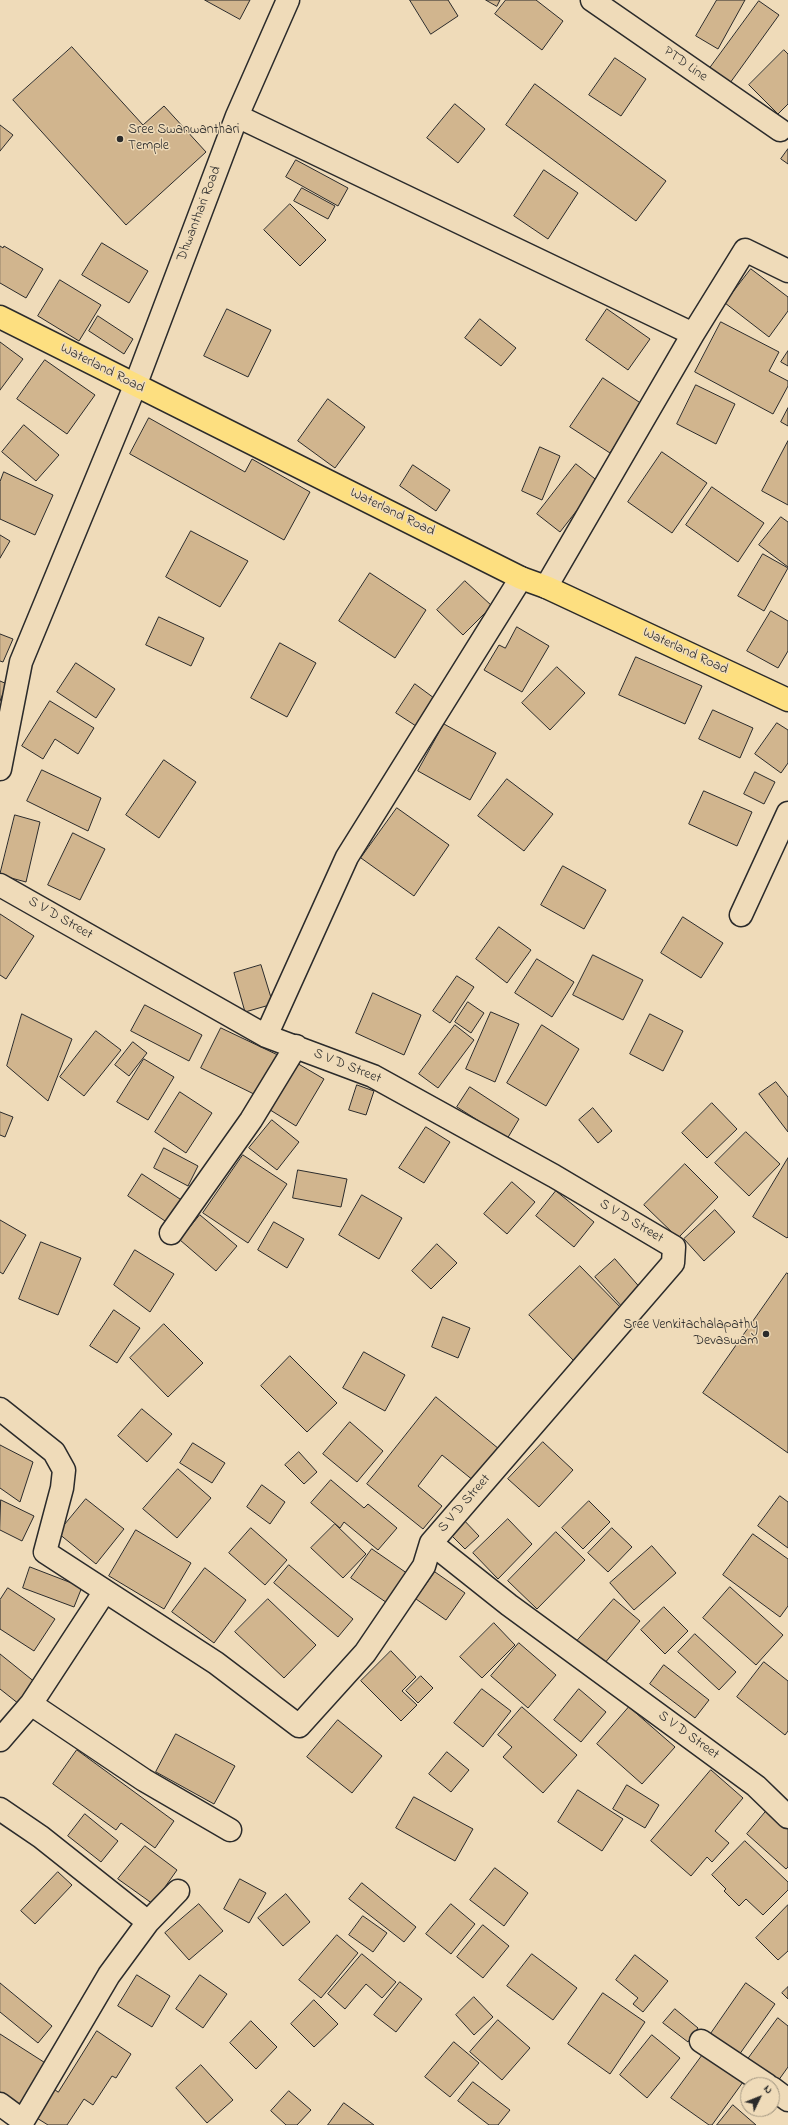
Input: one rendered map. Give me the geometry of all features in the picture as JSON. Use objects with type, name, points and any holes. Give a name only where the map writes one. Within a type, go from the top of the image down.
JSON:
[{"type":"main road","name":"Waterland Road","points":[[0,317],[135,386],[521,578],[546,587],[788,700]]},
{"type":"street","name":"Dhwanthari Road","points":[[0,769],[3,743],[21,662],[135,386],[237,116],[288,0]]},
{"type":"street","name":"PTD Line","points":[[592,0],[780,130]]},
{"type":"street","points":[[237,116],[693,334]]},
{"type":"street","points":[[546,587],[693,334],[745,250],[788,271]]},
{"type":"street","points":[[266,1036],[347,857],[521,578]]},
{"type":"street","points":[[741,915],[788,813]]},
{"type":"street","name":"S V D Street","points":[[0,885],[266,1036],[373,1076],[554,1176],[674,1247],[673,1263],[432,1543],[509,1604],[756,1786],[788,1817]]},
{"type":"street","points":[[171,1233],[251,1120],[296,1046]]},
{"type":"street","points":[[0,1409],[54,1452],[64,1470],[62,1488],[45,1552],[216,1663],[299,1726],[365,1652],[424,1566],[432,1543]]},
{"type":"street","points":[[0,1740],[31,1704],[105,1591]]},
{"type":"street","points":[[31,1704],[144,1780],[230,1830]]},
{"type":"street","points":[[0,1809],[41,1838],[148,1922]]},
{"type":"street","points":[[0,2104],[24,2121],[109,1975],[148,1922],[178,1891]]},
{"type":"street","points":[[701,2041],[755,2077]]},
{"type":"building","points":[[205,0],[250,0],[240,19]]},
{"type":"building","points":[[410,0],[448,0],[458,16],[431,34]]},
{"type":"building","points":[[486,0],[500,0],[497,6]]},
{"type":"building","points":[[506,0],[536,0],[563,21],[542,50],[495,14]]},
{"type":"building","points":[[717,0],[745,0],[718,49],[696,36]]},
{"type":"building","points":[[759,1],[779,15],[730,83],[710,68]]},
{"type":"building","name":"Sree Swanwanthari Temple","points":[[72,47],[143,125],[164,106],[206,152],[126,225],[13,100]]},
{"type":"building","points":[[784,50],[788,54],[788,104],[778,114],[749,85]]},
{"type":"building","points":[[615,58],[646,79],[621,116],[589,95]]},
{"type":"building","points":[[535,84],[666,181],[636,221],[506,125]]},
{"type":"building","points":[[455,104],[485,129],[458,163],[427,138]]},
{"type":"building","points":[[0,125],[13,135],[0,151]]},
{"type":"building","points":[[788,149],[788,164],[781,159]]},
{"type":"building","points":[[296,160],[348,188],[338,206],[286,177]]},
{"type":"building","points":[[544,170],[578,193],[548,239],[514,216]]},
{"type":"building","points":[[302,188],[335,206],[328,219],[294,201]]},
{"type":"building","points":[[290,204],[326,240],[300,266],[264,230]]},
{"type":"building","points":[[102,243],[148,271],[129,303],[82,275]]},
{"type":"building","points":[[0,246],[3,248],[4,246],[43,269],[26,298],[0,283]]},
{"type":"building","points":[[751,269],[788,297],[788,311],[769,337],[725,303]]},
{"type":"building","points":[[60,280],[101,305],[79,341],[38,316]]},
{"type":"building","points":[[227,309],[271,330],[248,377],[204,356]]},
{"type":"building","points":[[607,309],[650,339],[628,370],[586,340]]},
{"type":"building","points":[[98,316],[133,339],[124,354],[89,331]]},
{"type":"building","points":[[480,319],[516,348],[501,366],[465,338]]},
{"type":"building","points":[[721,322],[779,352],[769,371],[788,381],[788,386],[773,414],[695,372]]},
{"type":"building","points":[[0,342],[23,359],[0,390]]},
{"type":"building","points":[[788,351],[788,366],[781,362]]},
{"type":"building","points":[[45,360],[95,395],[67,434],[17,399]]},
{"type":"building","points":[[603,378],[642,404],[610,453],[570,427]]},
{"type":"building","points":[[696,385],[735,404],[716,444],[677,424]]},
{"type":"building","points":[[328,399],[365,427],[335,468],[298,441]]},
{"type":"building","points":[[788,408],[788,426],[781,422]]},
{"type":"building","points":[[149,418],[245,472],[252,459],[310,492],[284,540],[130,454]]},
{"type":"building","points":[[24,425],[59,455],[36,481],[2,452]]},
{"type":"building","points":[[788,441],[788,505],[762,491]]},
{"type":"building","points":[[540,447],[560,456],[542,500],[522,491]]},
{"type":"building","points":[[662,452],[707,483],[672,533],[628,502]]},
{"type":"building","points":[[576,464],[599,482],[560,532],[537,514]]},
{"type":"building","points":[[413,465],[450,490],[436,511],[400,486]]},
{"type":"building","points":[[4,472],[53,495],[35,535],[0,519],[0,482]]},
{"type":"building","points":[[712,487],[764,523],[738,562],[686,525]]},
{"type":"building","points":[[781,517],[788,522],[788,567],[759,545]]},
{"type":"building","points":[[191,531],[248,561],[220,607],[166,577]]},
{"type":"building","points":[[0,535],[10,541],[0,558]]},
{"type":"building","points":[[763,554],[788,568],[764,611],[738,596]]},
{"type":"building","points":[[370,573],[426,610],[395,658],[339,621]]},
{"type":"building","points":[[465,581],[492,606],[463,635],[437,610]]},
{"type":"building","points":[[771,611],[788,621],[788,651],[778,668],[747,651]]},
{"type":"building","points":[[159,617],[204,638],[191,666],[146,645]]},
{"type":"building","points":[[517,627],[549,646],[522,692],[484,670],[499,645],[505,648]]},
{"type":"building","points":[[0,634],[13,639],[3,662],[0,661]]},
{"type":"building","points":[[280,643],[316,663],[287,717],[251,698]]},
{"type":"building","points":[[636,657],[702,686],[685,724],[619,695]]},
{"type":"building","points":[[76,663],[115,689],[96,718],[57,692]]},
{"type":"building","points":[[557,667],[585,693],[550,730],[522,703]]},
{"type":"building","points":[[0,681],[7,684],[0,701]]},
{"type":"building","points":[[415,684],[434,698],[416,726],[396,713]]},
{"type":"building","points":[[50,701],[94,728],[78,754],[55,739],[43,759],[22,746]]},
{"type":"building","points":[[713,710],[753,728],[740,758],[699,739]]},
{"type":"building","points":[[777,723],[788,730],[788,763],[781,773],[755,754]]},
{"type":"building","points":[[444,724],[496,753],[470,800],[418,771]]},
{"type":"building","points":[[164,760],[196,782],[159,838],[126,815]]},
{"type":"building","points":[[42,770],[101,798],[88,831],[27,801]]},
{"type":"building","points":[[755,772],[775,782],[764,804],[744,794]]},
{"type":"building","points":[[507,779],[553,814],[524,851],[478,816]]},
{"type":"building","points":[[704,791],[752,812],[737,846],[689,824]]},
{"type":"building","points":[[397,808],[449,845],[414,896],[361,858]]},
{"type":"building","points":[[15,815],[40,822],[26,882],[0,875]]},
{"type":"building","points":[[73,833],[105,849],[80,900],[48,885]]},
{"type":"building","points":[[563,866],[606,890],[584,929],[541,905]]},
{"type":"building","points":[[0,914],[34,936],[6,979],[0,975]]},
{"type":"building","points":[[683,917],[723,943],[701,978],[661,953]]},
{"type":"building","points":[[499,927],[531,950],[507,983],[476,959]]},
{"type":"building","points":[[593,955],[643,980],[623,1020],[573,995]]},
{"type":"building","points":[[537,959],[574,982],[552,1017],[515,993]]},
{"type":"building","points":[[261,965],[273,1004],[245,1012],[234,973]]},
{"type":"building","points":[[457,976],[474,987],[450,1023],[433,1011]]},
{"type":"building","points":[[373,993],[421,1015],[404,1055],[356,1033]]},
{"type":"building","points":[[468,1002],[484,1013],[471,1033],[455,1022]]},
{"type":"building","points":[[145,1005],[202,1035],[189,1061],[131,1031]]},
{"type":"building","points":[[491,1012],[519,1024],[495,1082],[466,1069]]},
{"type":"building","points":[[22,1014],[72,1039],[48,1101],[7,1066]]},
{"type":"building","points":[[650,1014],[683,1031],[663,1071],[630,1054]]},
{"type":"building","points":[[455,1025],[474,1040],[438,1088],[419,1074]]},
{"type":"building","points":[[542,1025],[579,1049],[546,1106],[507,1083]]},
{"type":"building","points":[[221,1028],[282,1057],[262,1098],[201,1068]]},
{"type":"building","points":[[96,1031],[121,1050],[84,1096],[60,1077]]},
{"type":"building","points":[[133,1042],[147,1053],[129,1076],[115,1065]]},
{"type":"building","points":[[144,1059],[174,1077],[148,1120],[117,1102]]},
{"type":"building","points":[[295,1062],[324,1079],[296,1126],[267,1108]]},
{"type":"building","points":[[776,1082],[788,1097],[788,1132],[759,1094]]},
{"type":"building","points":[[357,1085],[374,1091],[366,1115],[349,1110]]},
{"type":"building","points":[[470,1087],[519,1119],[507,1139],[457,1107]]},
{"type":"building","points":[[180,1092],[212,1113],[186,1153],[155,1132]]},
{"type":"building","points":[[712,1103],[737,1129],[707,1158],[682,1133]]},
{"type":"building","points":[[593,1108],[612,1131],[598,1143],[579,1120]]},
{"type":"building","points":[[0,1112],[13,1117],[5,1137],[0,1135]]},
{"type":"building","points":[[272,1120],[299,1142],[277,1170],[249,1148]]},
{"type":"building","points":[[426,1127],[450,1142],[424,1183],[399,1168]]},
{"type":"building","points":[[746,1132],[780,1164],[749,1196],[715,1163]]},
{"type":"building","points":[[164,1148],[198,1166],[188,1186],[154,1168]]},
{"type":"building","points":[[243,1155],[287,1184],[248,1243],[203,1213]]},
{"type":"building","points":[[788,1158],[788,1237],[787,1238],[753,1217]]},
{"type":"building","points":[[685,1164],[718,1197],[678,1238],[644,1205]]},
{"type":"building","points":[[298,1170],[347,1179],[341,1207],[293,1198]]},
{"type":"building","points":[[142,1174],[183,1201],[168,1223],[128,1196]]},
{"type":"building","points":[[512,1182],[535,1202],[507,1234],[484,1214]]},
{"type":"building","points":[[556,1191],[594,1222],[574,1247],[536,1216]]},
{"type":"building","points":[[362,1195],[402,1218],[379,1259],[339,1235]]},
{"type":"building","points":[[715,1210],[735,1232],[704,1261],[684,1239]]},
{"type":"building","points":[[200,1215],[237,1246],[216,1271],[180,1240]]},
{"type":"building","points":[[0,1220],[26,1235],[3,1274],[0,1272]]},
{"type":"building","points":[[274,1222],[304,1239],[287,1268],[258,1250]]},
{"type":"building","points":[[41,1242],[81,1258],[58,1315],[19,1299]]},
{"type":"building","points":[[437,1244],[457,1263],[431,1289],[412,1271]]},
{"type":"building","points":[[135,1250],[174,1274],[150,1312],[114,1285]]},
{"type":"building","points":[[615,1259],[643,1291],[624,1309],[595,1277]]},
{"type":"building","points":[[580,1266],[625,1312],[574,1361],[529,1315]]},
{"type":"building","name":"Sree Venkitachalapathy Devaswam","points":[[787,1273],[788,1274],[788,1453],[703,1393]]},
{"type":"building","points":[[114,1310],[140,1328],[117,1363],[90,1346]]},
{"type":"building","points":[[443,1317],[470,1328],[458,1358],[432,1347]]},
{"type":"building","points":[[164,1324],[203,1363],[168,1397],[130,1358]]},
{"type":"building","points":[[364,1352],[405,1375],[385,1411],[343,1388]]},
{"type":"building","points":[[290,1356],[337,1403],[307,1432],[261,1386]]},
{"type":"building","points":[[436,1397],[499,1449],[474,1481],[442,1455],[418,1486],[442,1506],[423,1529],[367,1484]]},
{"type":"building","points":[[142,1409],[172,1434],[147,1462],[118,1436]]},
{"type":"building","points":[[350,1422],[383,1451],[357,1482],[323,1454]]},
{"type":"building","points":[[543,1442],[573,1470],[539,1507],[508,1479]]},
{"type":"building","points":[[193,1443],[225,1463],[212,1483],[180,1463]]},
{"type":"building","points":[[0,1445],[33,1462],[20,1502],[0,1488]]},
{"type":"building","points":[[299,1452],[317,1472],[304,1484],[285,1465]]},
{"type":"building","points":[[178,1469],[211,1498],[177,1538],[143,1509]]},
{"type":"building","points":[[331,1480],[364,1508],[368,1504],[397,1528],[378,1550],[344,1522],[340,1528],[311,1503]]},
{"type":"building","points":[[262,1485],[285,1502],[270,1524],[247,1507]]},
{"type":"building","points":[[780,1496],[788,1502],[788,1548],[758,1526]]},
{"type":"building","points":[[86,1499],[124,1529],[96,1564],[58,1533]]},
{"type":"building","points":[[1,1500],[34,1516],[22,1541],[0,1530]]},
{"type":"building","points":[[589,1501],[610,1522],[583,1549],[562,1528]]},
{"type":"building","points":[[460,1516],[479,1536],[465,1549],[446,1530]]},
{"type":"building","points":[[508,1519],[532,1544],[498,1579],[473,1553]]},
{"type":"building","points":[[335,1524],[366,1554],[343,1578],[311,1548]]},
{"type":"building","points":[[251,1528],[287,1560],[265,1585],[229,1553]]},
{"type":"building","points":[[612,1528],[632,1547],[608,1572],[588,1553]]},
{"type":"building","points":[[136,1530],[191,1563],[164,1609],[109,1576]]},
{"type":"building","points":[[556,1532],[585,1560],[537,1609],[508,1581]]},
{"type":"building","points":[[753,1534],[788,1559],[788,1606],[780,1617],[723,1575]]},
{"type":"building","points":[[652,1546],[676,1573],[634,1610],[610,1583]]},
{"type":"building","points":[[372,1549],[411,1576],[390,1605],[351,1578]]},
{"type":"building","points":[[289,1565],[353,1619],[338,1637],[274,1583]]},
{"type":"building","points":[[30,1567],[82,1587],[74,1607],[23,1588]]},
{"type":"building","points":[[205,1568],[246,1600],[214,1643],[172,1612]]},
{"type":"building","points":[[435,1572],[465,1593],[446,1620],[416,1599]]},
{"type":"building","points":[[730,1587],[783,1635],[756,1665],[703,1618]]},
{"type":"building","points":[[8,1588],[55,1619],[34,1651],[0,1629],[0,1600]]},
{"type":"building","points":[[268,1599],[316,1645],[284,1678],[235,1632]]},
{"type":"building","points":[[614,1599],[640,1621],[604,1664],[577,1641]]},
{"type":"building","points":[[664,1607],[688,1631],[665,1654],[641,1630]]},
{"type":"building","points":[[494,1623],[515,1645],[482,1678],[460,1657]]},
{"type":"building","points":[[695,1634],[736,1672],[719,1690],[678,1652]]},
{"type":"building","points":[[519,1643],[556,1675],[528,1708],[491,1676]]},
{"type":"building","points":[[391,1651],[416,1677],[402,1691],[417,1705],[401,1721],[361,1681]]},
{"type":"building","points":[[0,1654],[36,1683],[19,1704],[0,1689]]},
{"type":"building","points":[[764,1662],[788,1681],[788,1731],[785,1735],[737,1697]]},
{"type":"building","points":[[664,1665],[709,1700],[695,1718],[650,1684]]},
{"type":"building","points":[[421,1676],[433,1688],[418,1703],[406,1691]]},
{"type":"building","points":[[482,1689],[511,1711],[483,1747],[454,1723]]},
{"type":"building","points":[[579,1689],[606,1712],[581,1742],[554,1720]]},
{"type":"building","points":[[522,1707],[577,1755],[543,1793],[503,1757],[512,1747],[498,1735]]},
{"type":"building","points":[[629,1707],[675,1747],[642,1784],[597,1744]]},
{"type":"building","points":[[338,1720],[382,1756],[352,1793],[307,1757]]},
{"type":"building","points":[[176,1734],[235,1766],[214,1804],[156,1772]]},
{"type":"building","points":[[77,1750],[174,1821],[155,1848],[121,1823],[116,1830],[53,1784]]},
{"type":"building","points":[[447,1752],[469,1770],[451,1792],[429,1774]]},
{"type":"building","points":[[711,1770],[743,1798],[715,1831],[729,1843],[712,1862],[707,1857],[691,1876],[651,1841]]},
{"type":"building","points":[[627,1785],[659,1805],[645,1828],[613,1809]]},
{"type":"building","points":[[578,1790],[623,1819],[602,1851],[558,1822]]},
{"type":"building","points":[[414,1797],[473,1829],[455,1861],[396,1828]]},
{"type":"building","points":[[768,1809],[788,1826],[788,1867],[786,1869],[747,1834]]},
{"type":"building","points":[[85,1814],[118,1841],[101,1862],[68,1836]]},
{"type":"building","points":[[745,1841],[788,1882],[788,1890],[763,1915],[746,1899],[739,1906],[724,1891],[726,1889],[712,1875]]},
{"type":"building","points":[[145,1846],[177,1870],[153,1904],[118,1879]]},
{"type":"building","points":[[495,1868],[528,1893],[504,1926],[470,1900]]},
{"type":"building","points":[[58,1872],[72,1885],[35,1924],[21,1911]]},
{"type":"building","points":[[240,1879],[266,1893],[249,1923],[224,1909]]},
{"type":"building","points":[[362,1883],[416,1927],[404,1942],[349,1899]]},
{"type":"building","points":[[286,1894],[310,1922],[283,1946],[258,1918]]},
{"type":"building","points":[[199,1904],[223,1931],[189,1960],[165,1933]]},
{"type":"building","points":[[451,1904],[475,1924],[451,1954],[426,1934]]},
{"type":"building","points":[[788,1905],[788,1951],[778,1960],[756,1938]]},
{"type":"building","points":[[363,1916],[387,1933],[373,1952],[349,1935]]},
{"type":"building","points":[[483,1925],[509,1946],[483,1978],[457,1957]]},
{"type":"building","points":[[337,1935],[358,1953],[321,1998],[299,1980]]},
{"type":"building","points":[[362,1954],[396,1982],[382,1998],[366,1984],[345,2009],[328,1994]]},
{"type":"building","points":[[532,1954],[577,1988],[553,2020],[507,1986]]},
{"type":"building","points":[[635,1955],[668,1981],[643,2012],[633,2004],[638,1998],[616,1980]]},
{"type":"building","points":[[137,1975],[170,1996],[152,2027],[118,2006]]},
{"type":"building","points":[[200,1975],[227,1994],[203,2028],[176,2009]]},
{"type":"building","points":[[400,1982],[422,1999],[396,2032],[374,2015]]},
{"type":"building","points":[[0,1983],[52,2026],[38,2043],[0,2012]]},
{"type":"building","points":[[746,1983],[775,2004],[739,2055],[710,2035]]},
{"type":"building","points":[[788,1987],[788,1999],[782,1993]]},
{"type":"building","points":[[603,1993],[645,2022],[610,2074],[568,2044]]},
{"type":"building","points":[[474,1997],[493,2017],[474,2035],[456,2015]]},
{"type":"building","points":[[314,2000],[338,2024],[314,2047],[291,2024]]},
{"type":"building","points":[[675,2009],[698,2028],[688,2042],[663,2023]]},
{"type":"building","points":[[778,2018],[788,2026],[788,2067],[780,2078],[773,2077],[748,2059]]},
{"type":"building","points":[[498,2020],[530,2048],[502,2080],[470,2052]]},
{"type":"building","points":[[251,2021],[277,2047],[256,2069],[230,2043]]},
{"type":"building","points":[[97,2031],[131,2054],[116,2078],[112,2076],[93,2105],[84,2099],[67,2125],[48,2125],[32,2115],[51,2087],[58,2092]]},
{"type":"building","points":[[0,2034],[50,2066],[24,2108],[0,2092]]},
{"type":"building","points":[[652,2035],[680,2058],[647,2098],[620,2075]]},
{"type":"building","points":[[454,2042],[479,2063],[450,2097],[425,2077]]},
{"type":"building","points":[[704,2053],[740,2080],[740,2086],[712,2125],[709,2125],[671,2098]]},
{"type":"building","points":[[201,2065],[233,2100],[207,2123],[176,2088]]},
{"type":"building","points":[[473,2082],[510,2110],[498,2125],[489,2125],[458,2101]]},
{"type":"building","points":[[289,2091],[311,2110],[297,2125],[286,2125],[271,2111]]},
{"type":"building","points":[[344,2103],[374,2125],[328,2125]]},
{"type":"building","points":[[733,2105],[740,2111],[740,2117],[747,2117],[756,2125],[717,2125]]},
{"type":"place","name":"Sree Swanwanthari Temple","points":[[120,139]]},
{"type":"place","name":"Sree Venkitachalapathy Devaswam","points":[[766,1334]]}]
